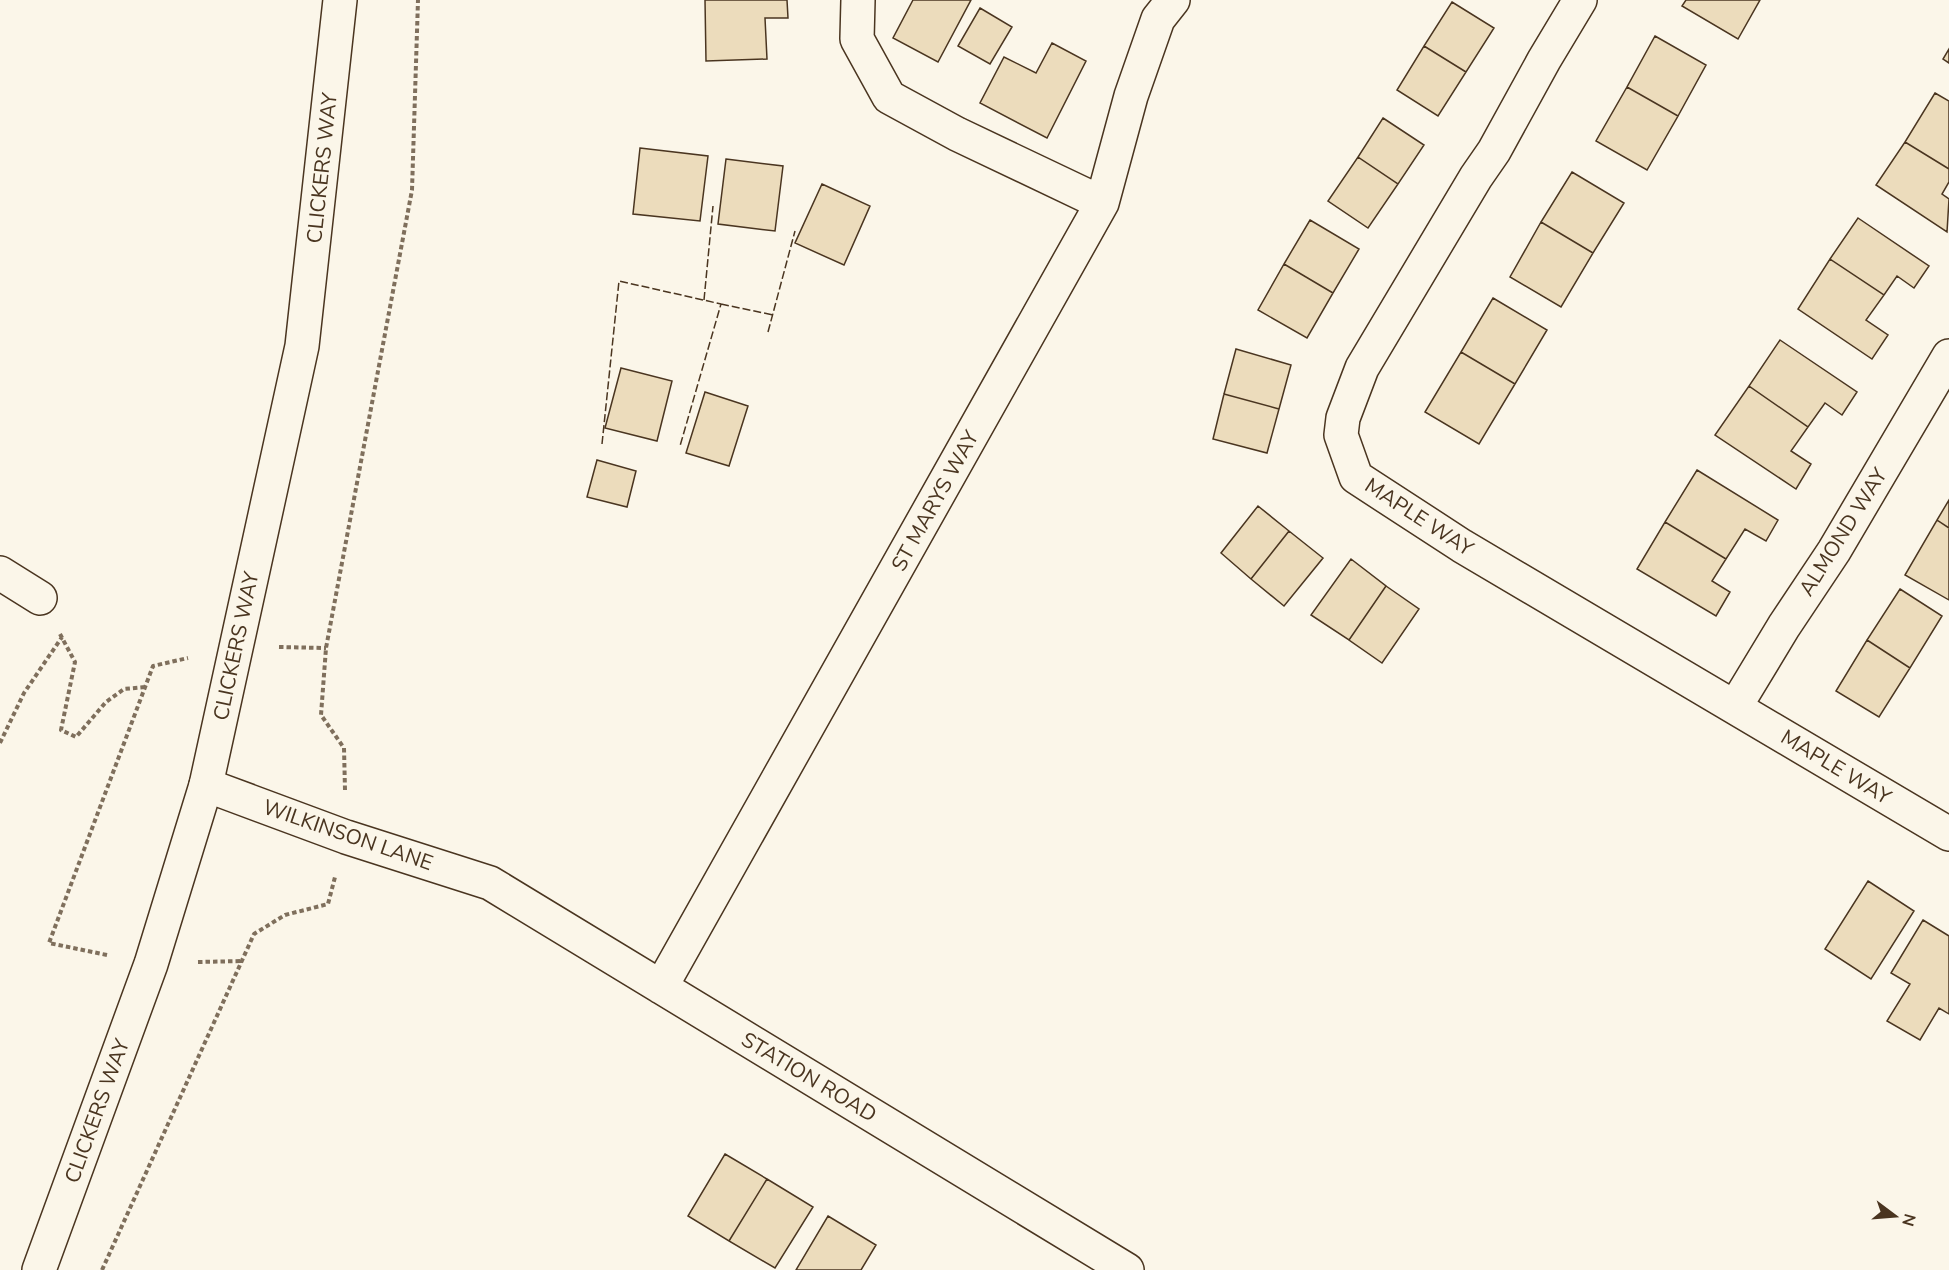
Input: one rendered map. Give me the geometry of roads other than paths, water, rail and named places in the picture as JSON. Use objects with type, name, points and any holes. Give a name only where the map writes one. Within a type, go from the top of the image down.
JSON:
[{"type":"street","name":"CLICKERS WAY","points":[[39,1270],[151,964],[206,784],[302,346],[340,0]]},
{"type":"street","points":[[858,0],[857,39],[889,97],[957,134],[1102,203]]},
{"type":"street","name":"ST MARYS WAY","points":[[661,987],[1102,203],[1131,96],[1158,19],[1173,0]]},
{"type":"street","name":"MAPLE WAY","points":[[1580,0],[1494,151],[1476,177],[1362,368],[1342,418],[1341,435],[1356,477],[1462,546],[1949,834]]},
{"type":"street","name":"ALMOND WAY","points":[[1736,707],[1784,626],[1834,551],[1949,356]]},
{"type":"street","points":[[0,573],[40,598]]},
{"type":"street","name":"WILKINSON LANE","points":[[206,784],[346,837],[490,884]]},
{"type":"street","name":"STATION ROAD","points":[[490,884],[1127,1270]]}]
